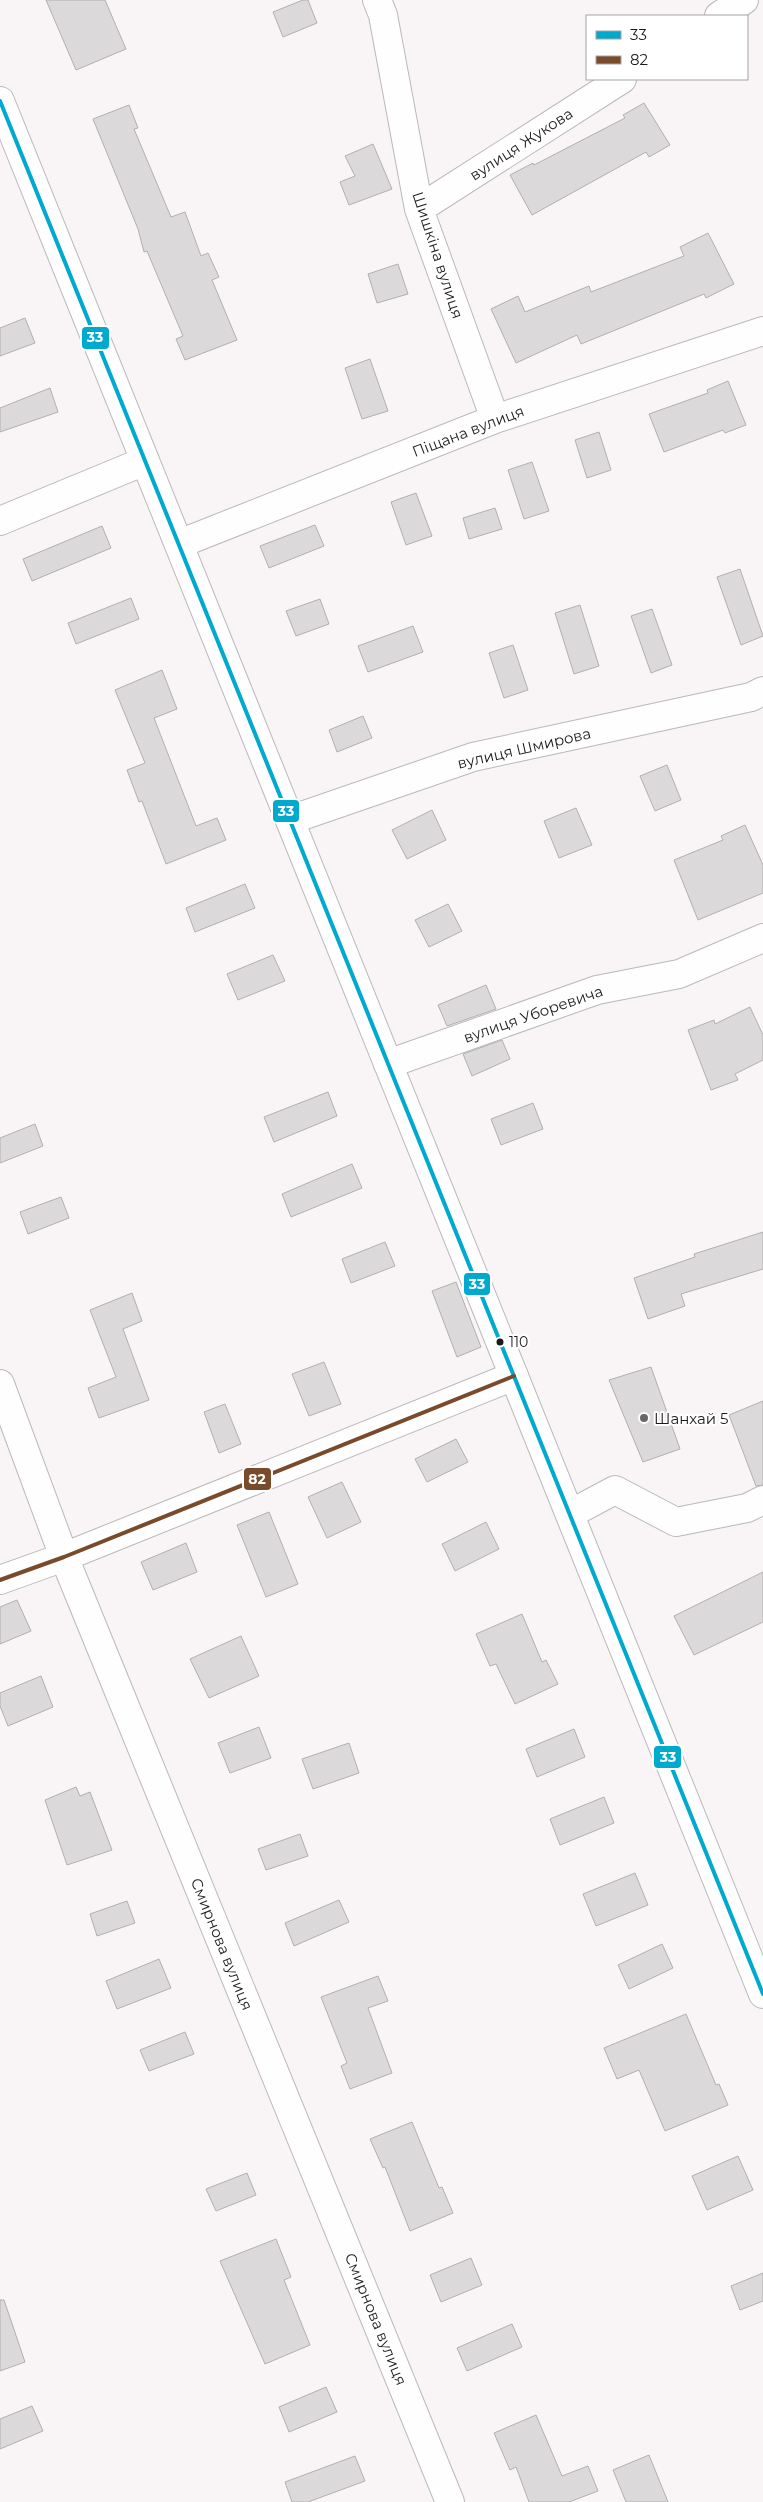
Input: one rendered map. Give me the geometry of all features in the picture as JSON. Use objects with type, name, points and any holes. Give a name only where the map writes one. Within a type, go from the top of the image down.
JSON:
[{"type":"street","name":"Шишкіна вулиця","points":[[377,0],[383,15],[419,209],[494,419]]},
{"type":"street","points":[[721,15],[744,0]]},
{"type":"street","name":"вулиця Жукова","points":[[419,209],[620,80]]},
{"type":"street","points":[[0,102],[763,1994]]},
{"type":"street","name":"Піщана вулиця","points":[[179,544],[494,419],[763,331]]},
{"type":"street","points":[[0,521],[145,461]]},
{"type":"street","name":"вулиця Шмирова","points":[[290,820],[473,757],[751,697],[763,691]]},
{"type":"street","name":"вулиця Уборевича","points":[[388,1064],[597,990],[679,974],[763,938]]},
{"type":"street","points":[[0,1580],[64,1557],[514,1376]]},
{"type":"street","name":"Смирнова вулиця","points":[[0,1384],[64,1557],[450,2502]]},
{"type":"street","points":[[570,1514],[615,1490],[676,1522],[747,1508],[763,1500]]},
{"type":"building","points":[[46,0],[105,0],[126,49],[76,70]]},
{"type":"building","points":[[303,0],[308,0],[317,23],[283,37],[273,12]]},
{"type":"building","points":[[644,103],[670,145],[649,157],[646,152],[532,215],[510,175],[533,163],[534,165],[625,118],[623,115]]},
{"type":"building","points":[[129,105],[138,128],[134,129],[171,217],[185,212],[201,256],[208,253],[219,277],[212,280],[237,340],[185,360],[176,339],[183,336],[147,251],[144,252],[138,229],[93,119]]},
{"type":"building","points":[[373,144],[392,189],[349,205],[340,182],[355,176],[345,156]]},
{"type":"building","points":[[708,233],[734,284],[706,298],[704,294],[581,344],[577,335],[516,363],[491,309],[518,296],[525,312],[589,286],[591,292],[684,256],[680,247]]},
{"type":"building","points":[[398,264],[408,294],[377,303],[368,274]]},
{"type":"building","points":[[25,318],[35,343],[0,356],[0,328]]},
{"type":"building","points":[[370,359],[388,411],[362,419],[345,368]]},
{"type":"building","points":[[728,381],[746,425],[725,433],[723,430],[664,452],[649,414],[708,393],[707,390]]},
{"type":"building","points":[[50,388],[58,412],[0,432],[0,408]]},
{"type":"building","points":[[599,432],[611,470],[587,478],[575,440]]},
{"type":"building","points":[[532,462],[549,511],[524,519],[508,470]]},
{"type":"building","points":[[416,493],[432,536],[406,545],[391,502]]},
{"type":"building","points":[[495,508],[502,529],[469,539],[463,518]]},
{"type":"building","points":[[315,525],[324,546],[269,568],[260,546]]},
{"type":"building","points":[[102,526],[111,548],[32,581],[23,559]]},
{"type":"building","points":[[740,569],[763,636],[741,645],[717,577]]},
{"type":"building","points":[[131,598],[139,619],[76,644],[68,623]]},
{"type":"building","points":[[320,599],[329,624],[296,636],[286,611]]},
{"type":"building","points":[[580,605],[599,666],[574,674],[555,613]]},
{"type":"building","points":[[652,609],[672,665],[651,673],[631,616]]},
{"type":"building","points":[[413,626],[423,652],[368,672],[358,646]]},
{"type":"building","points":[[513,645],[528,690],[504,698],[489,653]]},
{"type":"building","points":[[162,670],[177,709],[154,718],[196,826],[217,818],[226,840],[166,864],[142,801],[139,802],[127,770],[145,763],[115,690]]},
{"type":"building","points":[[363,716],[372,738],[337,752],[329,730]]},
{"type":"building","points":[[667,765],[681,800],[655,811],[640,776]]},
{"type":"building","points":[[576,808],[592,845],[559,858],[544,821]]},
{"type":"building","points":[[432,810],[446,840],[407,859],[392,830]]},
{"type":"building","points":[[745,825],[763,865],[763,893],[698,920],[674,860],[723,840],[721,836]]},
{"type":"building","points":[[245,884],[255,908],[195,932],[186,908]]},
{"type":"building","points":[[448,904],[462,931],[429,947],[415,920]]},
{"type":"building","points":[[273,955],[285,981],[238,1000],[227,974]]},
{"type":"building","points":[[486,985],[496,1009],[447,1026],[438,1005]]},
{"type":"building","points":[[750,1007],[763,1035],[763,1060],[735,1074],[738,1080],[711,1090],[688,1030],[714,1020],[715,1024]]},
{"type":"building","points":[[502,1040],[510,1059],[472,1076],[463,1054]]},
{"type":"building","points":[[328,1092],[337,1116],[274,1142],[264,1117]]},
{"type":"building","points":[[533,1103],[543,1129],[501,1145],[491,1119]]},
{"type":"building","points":[[35,1124],[43,1146],[0,1163],[0,1138]]},
{"type":"building","points":[[352,1164],[362,1188],[291,1217],[282,1194]]},
{"type":"building","points":[[61,1197],[69,1218],[28,1234],[20,1212]]},
{"type":"building","points":[[763,1232],[763,1269],[681,1294],[685,1306],[648,1319],[634,1278],[695,1257],[694,1254]]},
{"type":"building","points":[[385,1242],[395,1266],[351,1283],[342,1259]]},
{"type":"building","points":[[456,1282],[481,1347],[457,1357],[432,1291]]},
{"type":"building","points":[[132,1293],[142,1321],[123,1329],[149,1400],[99,1418],[88,1388],[116,1377],[90,1310]]},
{"type":"building","points":[[324,1362],[341,1404],[309,1416],[292,1374]]},
{"type":"building","points":[[651,1367],[680,1449],[643,1462],[609,1380]]},
{"type":"building","points":[[763,1401],[763,1485],[756,1486],[729,1415]]},
{"type":"building","points":[[225,1404],[241,1444],[219,1453],[204,1412]]},
{"type":"building","points":[[456,1439],[468,1462],[427,1482],[415,1459]]},
{"type":"building","points":[[342,1482],[361,1522],[327,1538],[308,1497]]},
{"type":"building","points":[[269,1512],[298,1584],[266,1597],[237,1525]]},
{"type":"building","points":[[486,1522],[499,1549],[455,1571],[442,1544]]},
{"type":"building","points":[[186,1543],[197,1572],[153,1590],[141,1562]]},
{"type":"building","points":[[763,1572],[763,1622],[694,1655],[674,1616]]},
{"type":"building","points":[[17,1600],[31,1631],[0,1644],[0,1607]]},
{"type":"building","points":[[522,1614],[542,1662],[546,1660],[558,1684],[515,1704],[496,1664],[490,1666],[476,1634]]},
{"type":"building","points":[[241,1636],[259,1676],[209,1698],[190,1659]]},
{"type":"building","points":[[41,1676],[53,1707],[8,1726],[0,1706],[0,1693]]},
{"type":"building","points":[[259,1727],[271,1758],[230,1773],[218,1743]]},
{"type":"building","points":[[574,1729],[585,1757],[537,1777],[526,1749]]},
{"type":"building","points":[[349,1743],[359,1773],[313,1789],[302,1759]]},
{"type":"building","points":[[76,1787],[80,1796],[90,1792],[112,1850],[67,1865],[45,1800]]},
{"type":"building","points":[[604,1797],[614,1823],[560,1845],[550,1819]]},
{"type":"building","points":[[300,1834],[308,1856],[266,1870],[258,1849]]},
{"type":"building","points":[[635,1873],[648,1905],[596,1926],[583,1894]]},
{"type":"building","points":[[339,1900],[349,1922],[294,1946],[285,1923]]},
{"type":"building","points":[[127,1901],[135,1923],[97,1936],[90,1914]]},
{"type":"building","points":[[662,1944],[673,1968],[629,1989],[618,1965]]},
{"type":"building","points":[[159,1959],[171,1988],[117,2009],[106,1981]]},
{"type":"building","points":[[378,1976],[388,2001],[368,2008],[392,2073],[350,2089],[341,2066],[347,2063],[321,1997]]},
{"type":"building","points":[[686,2014],[716,2085],[719,2084],[728,2105],[665,2131],[639,2070],[617,2079],[604,2048]]},
{"type":"building","points":[[185,2032],[194,2054],[149,2071],[140,2050]]},
{"type":"building","points":[[412,2122],[439,2188],[442,2187],[453,2213],[410,2231],[385,2167],[383,2168],[370,2139]]},
{"type":"building","points":[[738,2156],[753,2190],[707,2210],[692,2176]]},
{"type":"building","points":[[247,2173],[256,2195],[216,2211],[206,2189]]},
{"type":"building","points":[[276,2239],[291,2277],[284,2280],[310,2345],[265,2364],[220,2261]]},
{"type":"building","points":[[471,2258],[482,2285],[441,2302],[430,2275]]},
{"type":"building","points":[[763,2273],[763,2301],[740,2310],[731,2286]]},
{"type":"building","points":[[0,2300],[4,2300],[25,2362],[0,2371]]},
{"type":"building","points":[[512,2324],[522,2347],[467,2371],[457,2348]]},
{"type":"building","points":[[326,2387],[337,2412],[289,2432],[279,2407]]},
{"type":"building","points":[[32,2406],[43,2431],[0,2449],[0,2419]]},
{"type":"building","points":[[536,2415],[562,2476],[588,2466],[598,2491],[569,2502],[529,2502],[516,2467],[510,2470],[494,2433]]},
{"type":"building","points":[[649,2455],[668,2502],[626,2502],[613,2470]]},
{"type":"building","points":[[355,2456],[365,2481],[308,2502],[292,2502],[285,2482]]},
{"type":"transit line","name":"33","points":[[0,101],[763,1994]]},
{"type":"transit line","name":"82","points":[[0,1580],[64,1557],[514,1376]]},
{"type":"place","name":"110","points":[[500,1342]]},
{"type":"place","name":"Шанхай 5","points":[[644,1418]]}]
